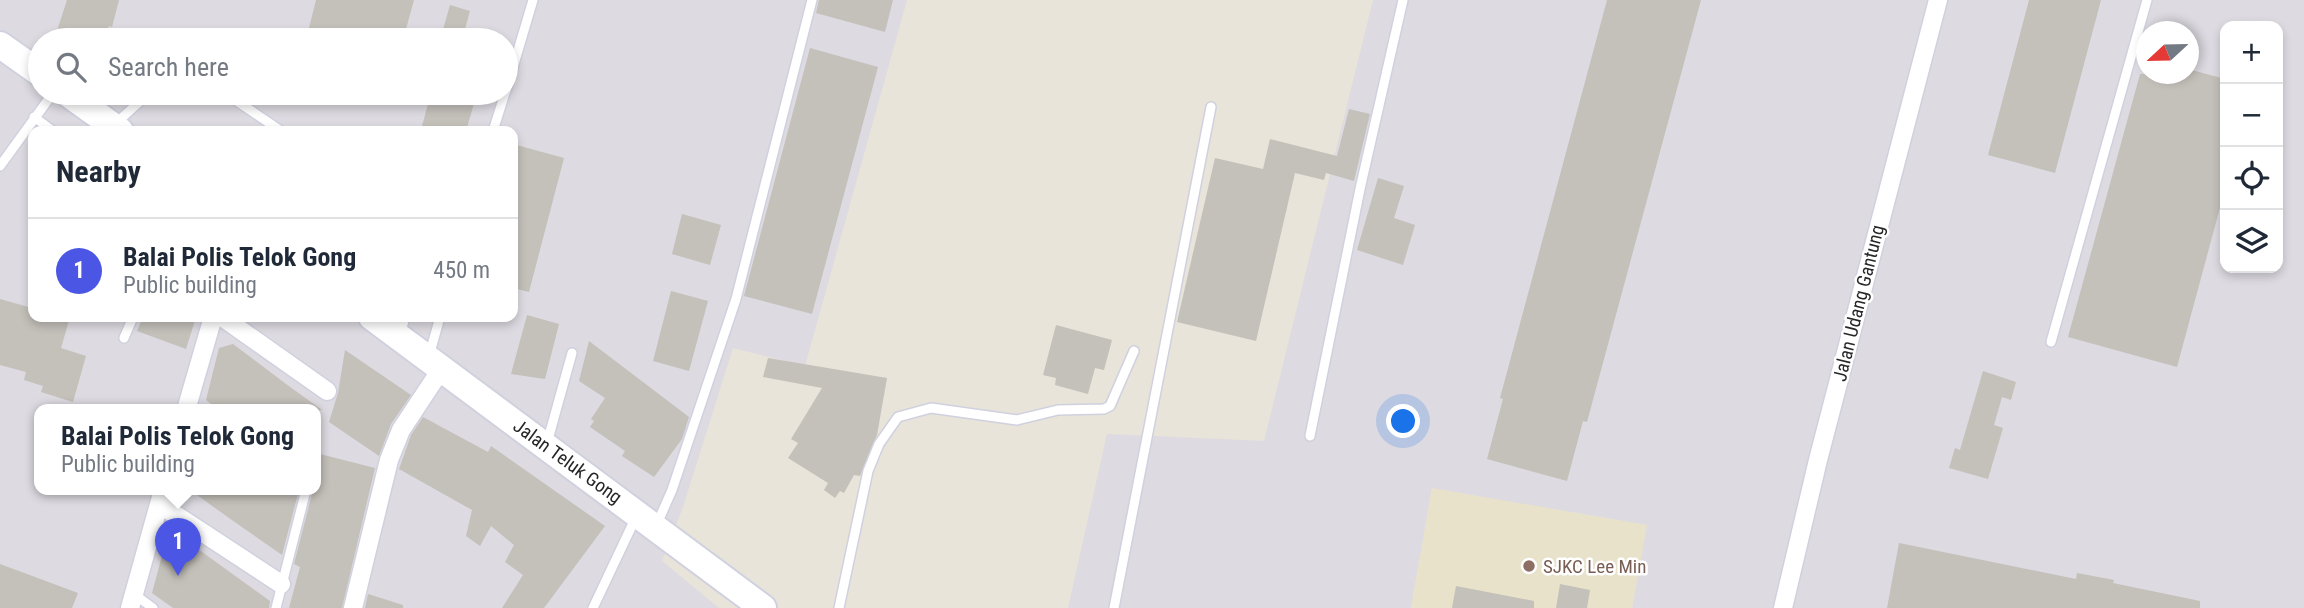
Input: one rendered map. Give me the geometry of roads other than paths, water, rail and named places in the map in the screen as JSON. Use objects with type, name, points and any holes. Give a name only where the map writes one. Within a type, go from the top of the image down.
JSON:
[{"type":"street","name":"Jalan Udang Gantung","points":[[1783,608],[1818,460],[1938,0]]},
{"type":"street","points":[[0,45],[28,65]]},
{"type":"street","points":[[83,105],[112,126]]},
{"type":"street","points":[[192,404],[212,322]]},
{"type":"street","points":[[229,322],[327,391]]},
{"type":"street","name":"Jalan Teluk Gong","points":[[402,327],[435,363],[648,519],[763,608]]},
{"type":"street","points":[[354,608],[389,460],[435,363]]},
{"type":"street","points":[[132,601],[161,497],[281,584]]},
{"type":"lane","points":[[518,49],[533,0]]},
{"type":"lane","points":[[593,608],[648,519],[672,490],[736,299],[812,0]]},
{"type":"lane","points":[[1310,436],[1360,189],[1403,0]]},
{"type":"lane","points":[[2051,342],[2147,0]]},
{"type":"lane","points":[[0,166],[44,105]]},
{"type":"lane","points":[[119,126],[138,105]]},
{"type":"lane","points":[[243,105],[274,126]]},
{"type":"lane","points":[[495,126],[501,105]]},
{"type":"lane","points":[[1114,608],[1211,107]]},
{"type":"lane","points":[[34,117],[46,126]]},
{"type":"lane","points":[[124,338],[131,322]]},
{"type":"lane","points":[[435,363],[439,322]]},
{"type":"lane","points":[[839,608],[868,471],[879,444],[898,417],[931,408],[1017,420],[1058,410],[1104,410],[1110,406],[1134,351]]},
{"type":"lane","points":[[547,445],[572,353]]},
{"type":"lane","points":[[275,608],[305,495]]},
{"type":"lane","points":[[132,601],[153,608]]},
{"type":"place","name":"SJKC Lee Min","points":[[1529,566]]},
{"type":"place","name":"Balai Polis Telok Gong","points":[[178,576]]}]
